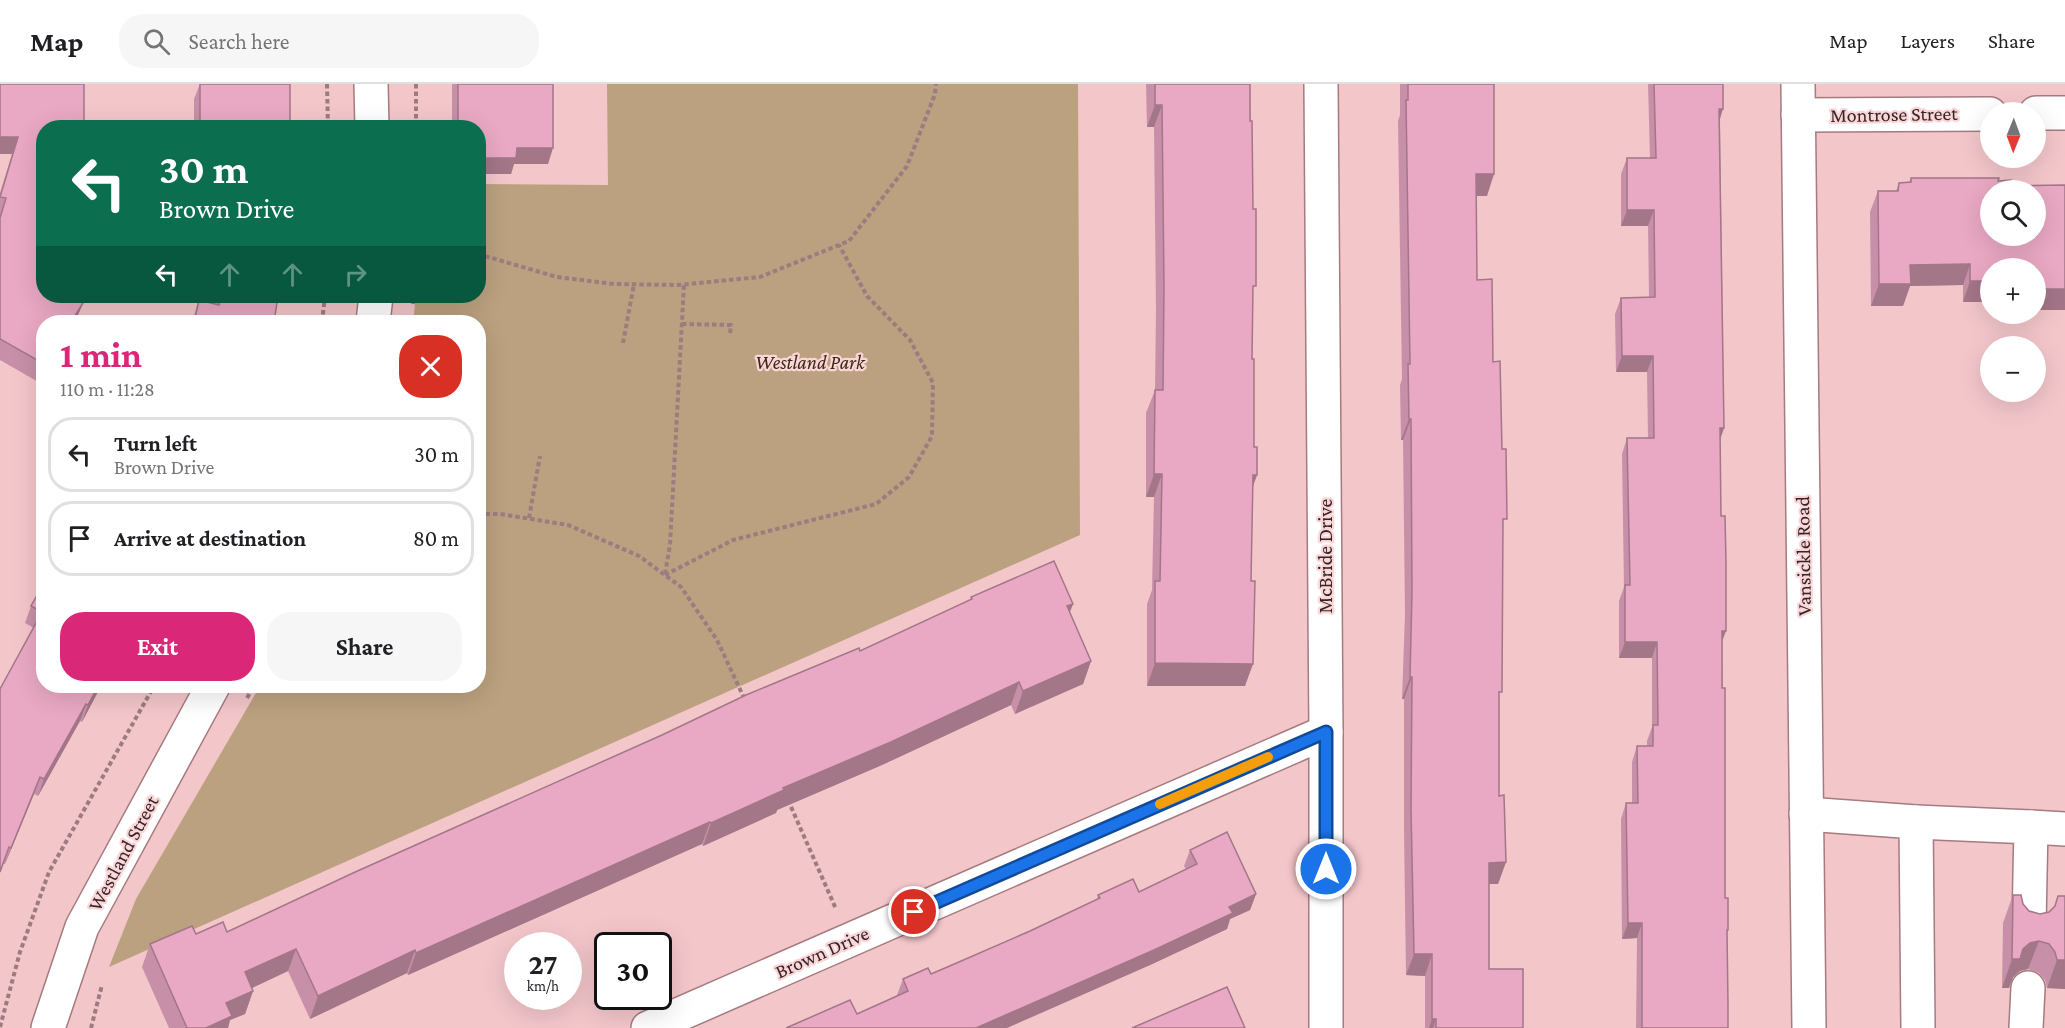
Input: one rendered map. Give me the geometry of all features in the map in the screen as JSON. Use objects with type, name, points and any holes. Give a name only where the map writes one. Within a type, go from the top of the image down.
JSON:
[{"type":"street","points":[[370,84],[372,120]]},
{"type":"street","name":"McBride Drive","points":[[1321,84],[1326,1028]]},
{"type":"street","name":"Montrose Street","points":[[1798,100],[1980,113]]},
{"type":"street","name":"Vansickle Road","points":[[1798,100],[1809,1028]]},
{"type":"street","points":[[2046,113],[2065,113]]},
{"type":"street","name":"Westland Street","points":[[48,1028],[82,927],[209,693]]},
{"type":"street","name":"Brown Drive","points":[[648,1028],[1326,732]]},
{"type":"street","points":[[1806,814],[2065,830]]},
{"type":"street","points":[[1916,822],[1918,1028]]},
{"type":"street","points":[[2029,924],[2031,827]]},
{"type":"street","points":[[2026,1028],[2028,988]]},
{"type":"path","points":[[327,84],[328,120]]},
{"type":"path","points":[[416,84],[416,120]]},
{"type":"path","points":[[486,256],[557,277],[634,284],[684,284],[760,277],[849,241],[907,166],[935,94],[936,84]]},
{"type":"path","points":[[665,575],[733,540],[876,504],[909,477],[932,436],[933,383],[910,340],[867,296],[838,245]]},
{"type":"path","points":[[623,343],[634,284]]},
{"type":"path","points":[[665,575],[670,545],[684,284]]},
{"type":"path","points":[[682,324],[731,325],[730,333]]},
{"type":"path","points":[[529,518],[540,456]]},
{"type":"path","points":[[486,514],[500,514],[568,525],[639,556],[681,587],[717,640],[745,702]]},
{"type":"path","points":[[0,1027],[20,952],[49,872],[150,693]]},
{"type":"path","points":[[788,799],[849,940]]},
{"type":"green space","name":"Westland Park","points":[[607,84],[1078,84],[1080,535],[109,967],[136,899],[256,693],[486,693],[486,315],[414,315],[415,303],[486,303],[486,184],[608,185]]},
{"type":"building","points":[[0,84],[84,84],[84,120],[36,120],[36,303],[83,303],[75,315],[36,315],[36,359],[0,339],[0,218],[6,198],[0,197],[18,137],[0,137]]},
{"type":"building","points":[[200,84],[290,84],[290,120],[200,120]]},
{"type":"building","points":[[458,84],[553,84],[553,148],[517,148],[516,158],[486,158],[486,120],[458,120]]},
{"type":"building","points":[[1155,84],[1250,84],[1253,209],[1256,209],[1256,286],[1253,286],[1252,359],[1254,359],[1254,447],[1257,447],[1257,475],[1253,475],[1251,581],[1255,581],[1253,664],[1155,663],[1155,581],[1160,581],[1162,474],[1154,474],[1155,390],[1163,390],[1164,286],[1162,105],[1155,105]]},
{"type":"building","points":[[1408,84],[1494,84],[1494,174],[1476,174],[1477,280],[1492,279],[1493,362],[1500,361],[1502,449],[1506,449],[1507,519],[1503,519],[1499,796],[1504,795],[1506,862],[1489,863],[1489,969],[1523,969],[1523,1028],[1436,1028],[1436,1019],[1432,1019],[1432,954],[1414,954],[1411,809],[1412,677],[1410,677],[1411,419],[1409,419],[1408,364],[1410,364],[1406,100],[1408,100]]},
{"type":"building","points":[[1654,84],[1723,84],[1723,109],[1719,109],[1724,428],[1720,428],[1721,516],[1725,516],[1726,562],[1726,631],[1722,631],[1722,688],[1725,688],[1725,898],[1728,898],[1728,1028],[1642,1028],[1642,923],[1628,923],[1626,803],[1638,803],[1637,746],[1653,746],[1653,725],[1658,725],[1657,642],[1625,642],[1625,585],[1630,585],[1627,438],[1654,438],[1653,356],[1622,356],[1621,298],[1655,297],[1654,210],[1627,210],[1627,158],[1656,158]]},
{"type":"building","points":[[1911,178],[1999,178],[1998,180],[1980,180],[1980,246],[2046,246],[2046,185],[2065,185],[2065,289],[2046,289],[2046,258],[1980,258],[1980,281],[1970,281],[1970,264],[1910,265],[1911,284],[1879,284],[1878,191],[1898,191],[1899,183],[1911,182]]},
{"type":"building","points":[[198,303],[219,305],[219,303],[277,303],[275,315],[196,315]]},
{"type":"building","points":[[1054,561],[1073,604],[1067,606],[1091,661],[1023,691],[1019,682],[891,742],[783,788],[784,790],[711,823],[416,953],[415,950],[318,996],[296,949],[245,972],[253,991],[226,1003],[232,1016],[206,1028],[187,1028],[150,944],[192,926],[196,934],[223,922],[227,932],[746,695],[859,648],[860,651],[972,599],[971,597]]},
{"type":"building","points":[[36,597],[36,609],[31,606]]},
{"type":"building","points":[[36,623],[36,693],[94,693],[44,779],[40,777],[0,872],[0,689]]},
{"type":"building","points":[[1227,832],[1256,894],[1229,907],[1233,913],[1154,950],[976,1028],[786,1028],[850,1000],[857,1014],[908,991],[903,979],[928,968],[931,974],[952,965],[1100,898],[1098,895],[1133,879],[1139,892],[1197,864],[1190,850]]},
{"type":"building","points":[[2013,895],[2021,895],[2023,904],[2029,911],[2040,914],[2049,912],[2055,906],[2058,896],[2065,896],[2065,960],[2057,960],[2049,944],[2039,941],[2030,943],[2023,949],[2020,959],[2012,959]]},
{"type":"building","points":[[1227,987],[1245,1028],[1132,1028]]},
{"type":"slow traffic","points":[[1160,804],[1268,757]]},
{"type":"route","points":[[914,912],[1326,732],[1326,869]]}]
